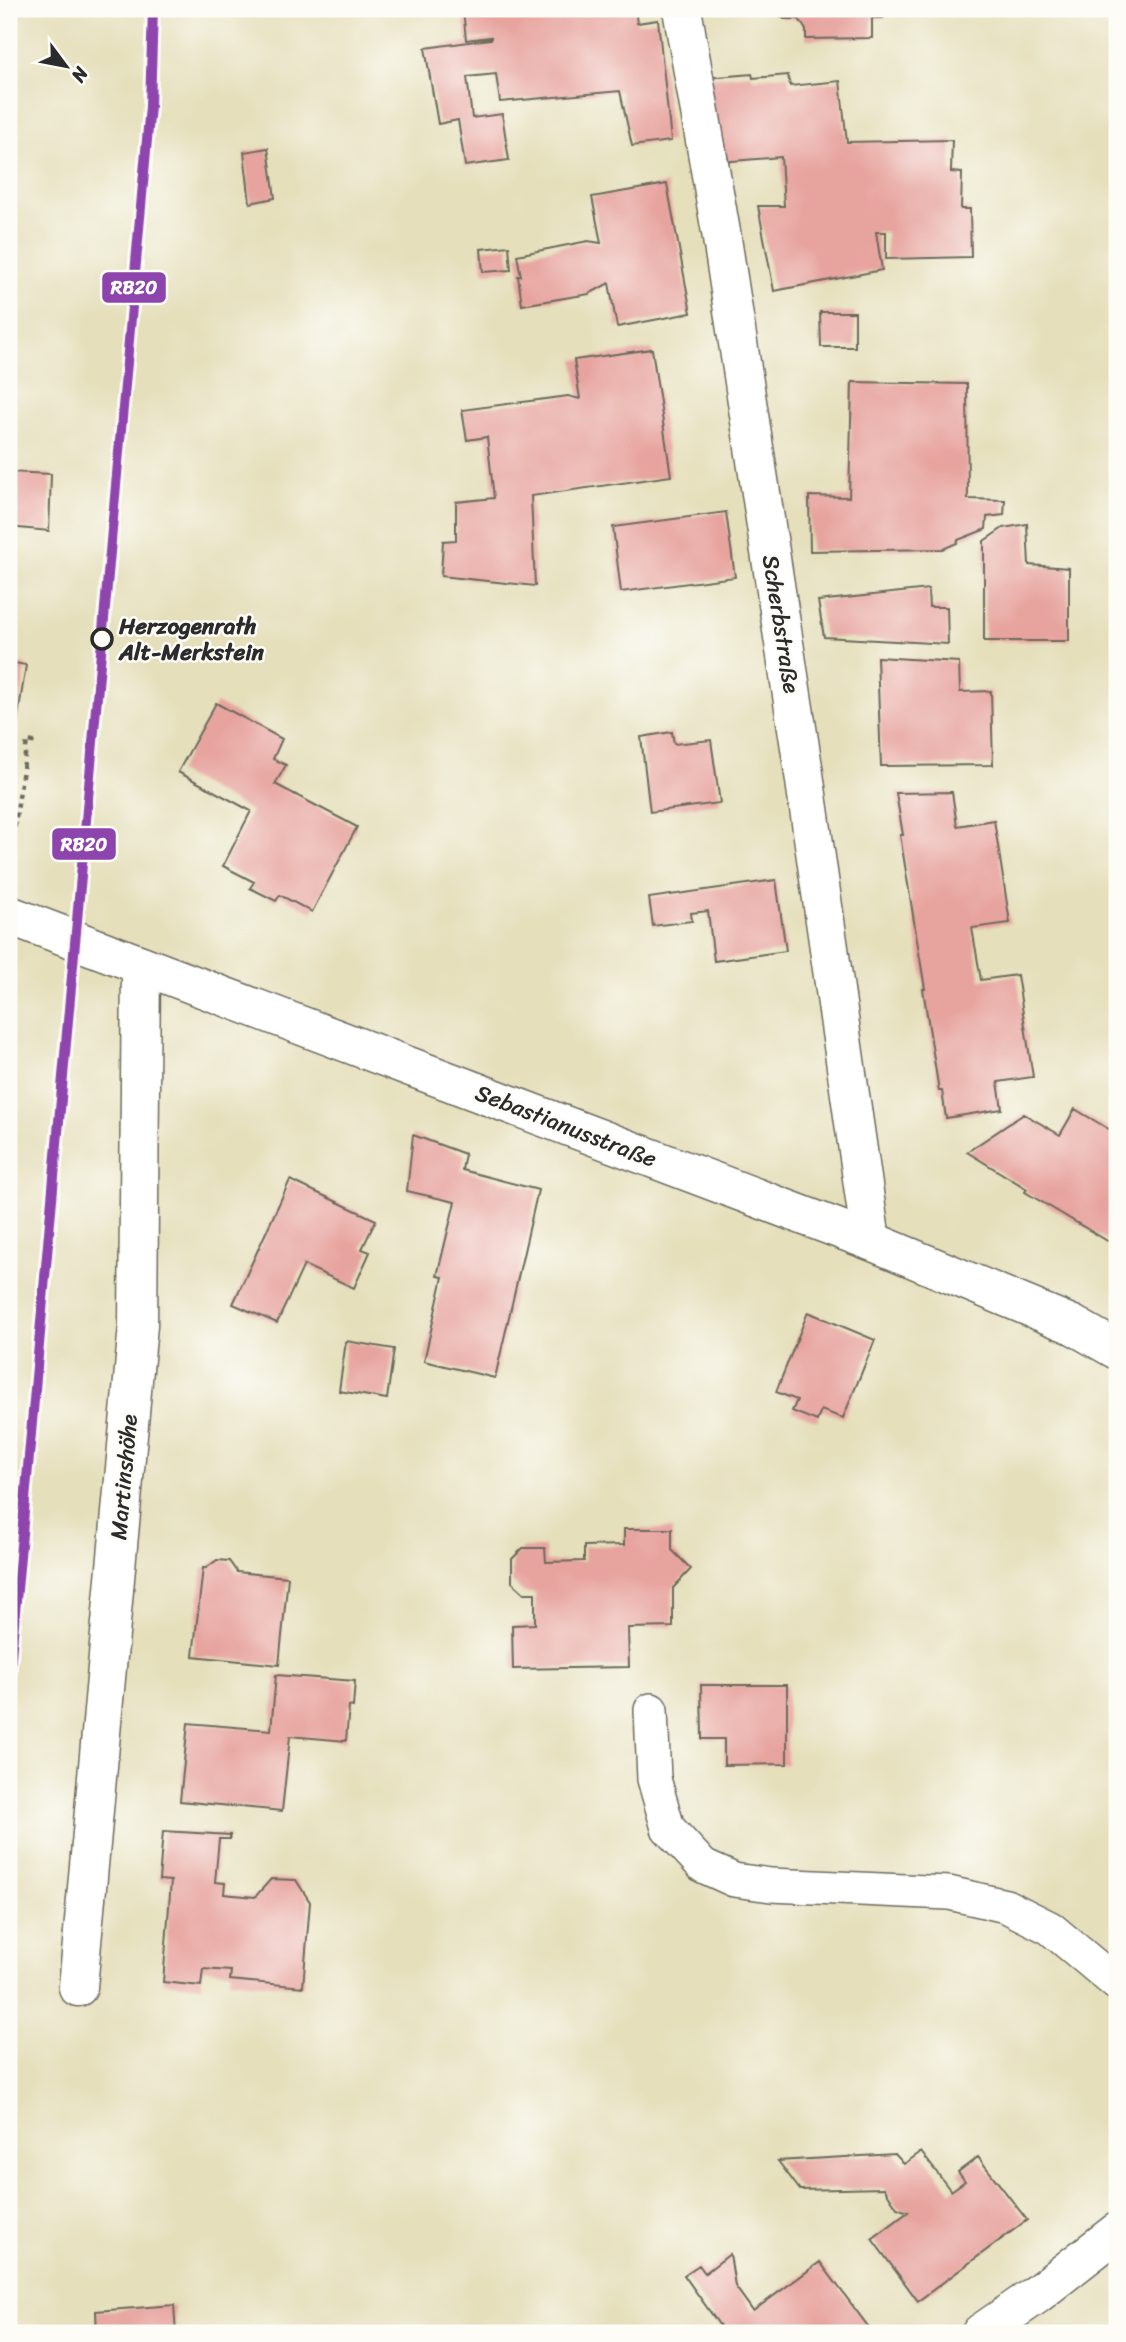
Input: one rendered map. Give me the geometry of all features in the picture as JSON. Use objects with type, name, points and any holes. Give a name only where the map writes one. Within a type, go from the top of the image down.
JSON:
[{"type":"street","name":"Scherbstraße","points":[[682,9],[721,232],[797,726],[871,1241]]},
{"type":"street","name":"Sebastianusstraße","points":[[9,915],[871,1241],[1073,1325],[1117,1350]]},
{"type":"street","name":"Martinshöhe","points":[[78,1987],[138,1325],[141,965]]},
{"type":"street","points":[[981,2333],[1036,2295],[1117,2232]]},
{"type":"street","points":[[1036,2295],[1038,2333]]},
{"type":"lane","points":[[652,1710],[654,1779],[668,1828],[703,1866],[734,1880],[771,1885],[949,1893],[1006,1906],[1050,1928],[1117,1984]]},
{"type":"path","points":[[9,871],[27,741],[39,743]]},
{"type":"building","points":[[463,9],[635,9],[637,23],[658,20],[671,141],[632,146],[620,91],[500,102],[496,74],[467,77],[472,118],[502,114],[509,160],[465,166],[458,120],[438,124],[425,48],[491,39],[466,40]]},
{"type":"building","points":[[772,9],[892,9],[883,18],[872,18],[872,38],[806,39],[806,30],[799,19],[784,19]]},
{"type":"building","points":[[752,74],[753,78],[788,75],[790,86],[840,81],[847,142],[952,140],[951,172],[962,173],[961,209],[970,209],[971,257],[886,259],[886,232],[876,232],[882,270],[774,291],[758,206],[784,206],[781,157],[720,162],[706,78]]},
{"type":"building","points":[[268,148],[275,198],[250,203],[244,152]]},
{"type":"building","points":[[667,184],[691,313],[617,327],[609,283],[589,294],[522,305],[517,255],[588,241],[601,243],[592,197]]},
{"type":"building","points":[[509,246],[511,270],[483,272],[481,249]]},
{"type":"building","points":[[820,312],[855,312],[855,347],[821,347]]},
{"type":"building","points":[[652,349],[671,476],[531,496],[535,586],[441,576],[443,541],[456,540],[456,502],[494,498],[487,437],[467,440],[462,410],[568,396],[580,399],[574,360]]},
{"type":"building","points":[[852,382],[967,384],[968,499],[1005,500],[1004,515],[987,517],[986,529],[943,549],[810,551],[809,496],[849,497]]},
{"type":"building","points":[[9,472],[51,474],[49,531],[9,527]]},
{"type":"building","points":[[726,512],[735,577],[621,592],[613,527]]},
{"type":"building","points":[[1027,524],[1029,565],[1069,568],[1069,641],[984,641],[984,541],[1003,528]]},
{"type":"building","points":[[928,589],[929,607],[947,607],[948,644],[824,637],[818,601]]},
{"type":"building","points":[[877,657],[959,662],[960,692],[991,691],[993,765],[881,766]]},
{"type":"building","points":[[9,662],[26,665],[11,760],[9,759]]},
{"type":"building","points":[[216,703],[282,739],[273,759],[286,765],[275,784],[357,827],[312,912],[280,895],[276,901],[250,888],[254,882],[223,866],[251,811],[178,772]]},
{"type":"building","points":[[672,732],[674,744],[711,740],[720,803],[650,812],[641,737]]},
{"type":"building","points":[[952,792],[957,826],[994,820],[1010,923],[972,928],[981,980],[1017,975],[1033,1077],[998,1082],[1002,1109],[946,1118],[942,1091],[939,1091],[923,989],[896,793]]},
{"type":"building","points":[[776,880],[786,951],[714,961],[708,911],[691,913],[692,921],[653,926],[649,898]]},
{"type":"building","points":[[1075,1109],[1117,1134],[1116,1246],[1025,1192],[1027,1189],[967,1152],[1024,1114],[1060,1135]]},
{"type":"building","points":[[413,1135],[465,1154],[462,1170],[538,1190],[495,1378],[424,1361],[443,1277],[437,1276],[455,1202],[407,1191]]},
{"type":"building","points":[[290,1180],[376,1220],[362,1249],[370,1252],[354,1288],[304,1265],[277,1323],[233,1304]]},
{"type":"building","points":[[808,1312],[875,1340],[843,1418],[821,1410],[817,1421],[792,1411],[797,1400],[776,1392]]},
{"type":"building","points":[[346,1341],[394,1349],[387,1399],[339,1391]]},
{"type":"building","points":[[624,1529],[672,1529],[672,1550],[691,1569],[673,1588],[673,1627],[628,1628],[629,1667],[513,1669],[512,1625],[535,1624],[535,1593],[524,1593],[512,1582],[512,1559],[523,1548],[545,1548],[546,1562],[584,1561],[584,1546],[624,1545]]},
{"type":"building","points":[[217,1560],[229,1561],[237,1572],[288,1577],[279,1665],[193,1656],[203,1568]]},
{"type":"building","points":[[276,1675],[355,1681],[353,1707],[349,1706],[346,1741],[290,1736],[282,1811],[180,1801],[188,1723],[271,1730]]},
{"type":"building","points":[[701,1685],[787,1685],[787,1764],[724,1765],[724,1739],[702,1739]]},
{"type":"building","points":[[163,1831],[230,1835],[230,1839],[219,1839],[215,1882],[225,1883],[224,1894],[255,1897],[271,1879],[296,1880],[310,1902],[303,1987],[230,1980],[231,1971],[203,1969],[201,1986],[163,1982],[171,1881],[159,1880]]},
{"type":"building","points":[[921,2152],[951,2191],[965,2181],[958,2172],[978,2157],[1027,2220],[918,2301],[872,2239],[908,2212],[897,2208],[884,2188],[800,2190],[778,2161],[895,2154],[904,2164]]},
{"type":"building","points":[[730,2254],[735,2286],[753,2311],[820,2262],[873,2333],[725,2333],[684,2275],[699,2265],[705,2273]]},
{"type":"building","points":[[174,2305],[176,2333],[97,2333],[96,2311]]},
{"type":"transit line","name":"RB20","points":[[9,1679],[150,106],[153,9]]},
{"type":"place","name":"Herzogenrath Alt-Merkstein","points":[[102,639]]}]
